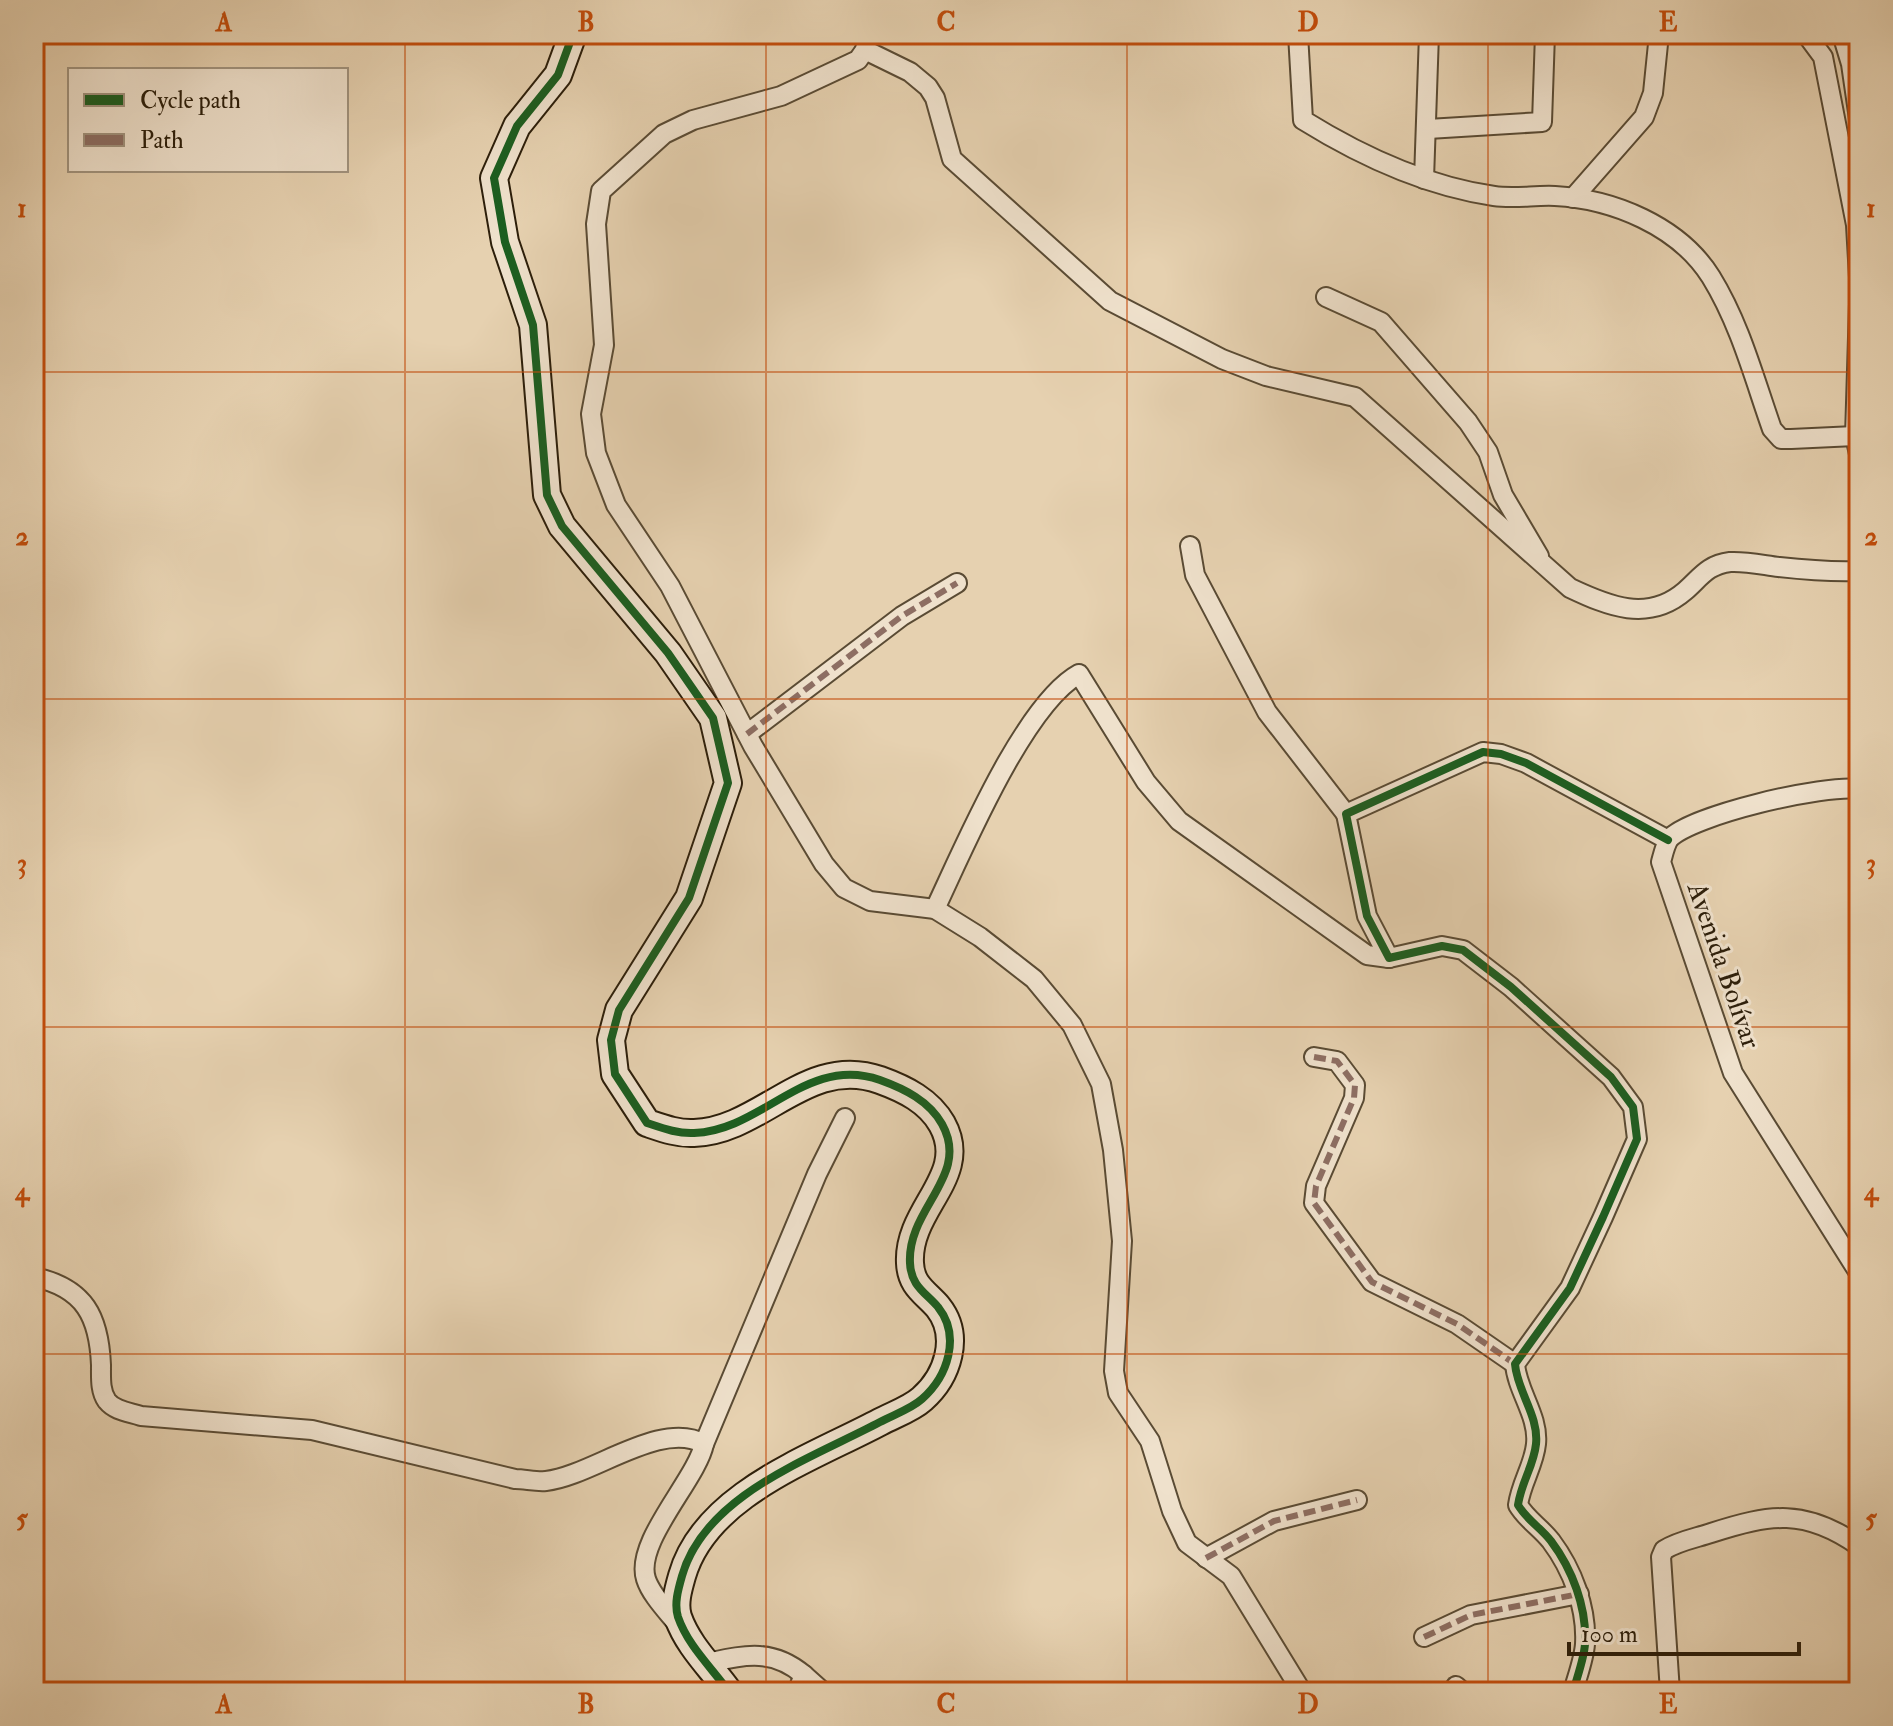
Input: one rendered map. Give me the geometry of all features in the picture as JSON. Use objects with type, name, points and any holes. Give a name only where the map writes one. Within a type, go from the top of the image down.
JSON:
[{"type":"street","points":[[573,34],[558,75],[517,126],[494,178],[505,242],[533,325],[547,495],[562,526],[668,653],[713,718],[728,783],[689,898],[619,1010],[611,1040],[615,1074],[647,1123],[695,1133],[727,1126],[831,1074],[850,1073],[880,1080],[929,1104],[951,1142],[950,1162],[940,1186],[917,1220],[910,1244],[910,1268],[920,1293],[938,1308],[951,1334],[949,1360],[923,1399],[732,1501],[689,1550],[676,1594],[677,1614],[686,1637]]},
{"type":"street","points":[[1097,34],[1124,34]]},
{"type":"street","points":[[1298,34],[1303,120],[1336,140],[1424,179],[1495,196],[1573,198],[1621,209],[1657,225],[1684,247],[1710,275],[1741,336],[1772,429],[1781,439],[1857,445],[1859,304]]},
{"type":"street","points":[[1424,179],[1429,34]]},
{"type":"street","points":[[1428,129],[1542,122],[1545,34]]},
{"type":"street","points":[[1573,198],[1644,117],[1653,93],[1659,34]]},
{"type":"street","points":[[1806,34],[1823,57],[1858,222],[1859,277]]},
{"type":"street","points":[[1842,34],[1851,64],[1859,119]]},
{"type":"street","points":[[1302,1692],[1231,1576],[1187,1543],[1172,1511],[1150,1441],[1118,1393],[1114,1371],[1122,1241],[1113,1150],[1101,1084],[1072,1025],[1034,979],[980,937],[935,909],[870,901],[844,888],[824,864],[747,734],[670,586],[616,505],[596,453],[591,414],[604,345],[596,224],[601,191],[664,134],[693,120],[781,96],[858,60],[866,42],[928,87],[935,98],[952,159],[1110,301],[1266,376],[1355,397],[1570,588],[1611,607],[1634,610],[1662,606],[1683,593],[1711,565],[1734,562],[1829,572],[1859,571]]},
{"type":"street","points":[[1326,297],[1381,322],[1468,422],[1488,452],[1503,495],[1546,569]]},
{"type":"street","points":[[1190,546],[1195,575],[1267,712],[1346,814],[1367,916],[1389,958]]},
{"type":"street","points":[[747,734],[902,616],[957,583]]},
{"type":"street","points":[[935,909],[1005,764],[1064,683],[1079,674],[1146,782],[1179,821],[1367,955],[1389,958],[1442,946],[1463,950],[1511,987],[1611,1077],[1633,1107],[1637,1139],[1570,1288],[1515,1364],[1516,1376],[1534,1422],[1536,1442],[1518,1505],[1567,1563],[1579,1594],[1585,1644],[1573,1692]]},
{"type":"street","points":[[1346,814],[1483,752],[1501,754],[1526,763],[1668,840],[1684,829],[1787,794],[1841,786],[1859,789]]},
{"type":"street","name":"Avenida Bolívar","points":[[1668,840],[1661,862],[1733,1073],[1859,1273]]},
{"type":"street","points":[[1314,1057],[1337,1061],[1355,1085],[1354,1098],[1316,1186],[1314,1203],[1372,1282],[1457,1324],[1515,1364]]},
{"type":"street","points":[[729,1692],[647,1584],[644,1571],[669,1503],[701,1457],[817,1174],[845,1118]]},
{"type":"street","points":[[34,1277],[57,1282],[89,1307],[100,1335],[101,1389],[114,1408],[141,1416],[312,1430],[515,1479],[547,1481],[665,1439],[690,1436],[704,1444]]},
{"type":"street","points":[[1206,1558],[1274,1521],[1357,1500]]},
{"type":"street","points":[[1670,1692],[1661,1557],[1664,1550],[1760,1517],[1787,1517],[1817,1524],[1859,1546]]},
{"type":"street","points":[[1424,1637],[1471,1615],[1579,1594]]},
{"type":"street","points":[[707,1663],[763,1654],[779,1657],[801,1683],[823,1692]]},
{"type":"marked path","points":[[747,734],[902,616],[957,583]]},
{"type":"marked path","points":[[1314,1057],[1337,1061],[1355,1085],[1354,1098],[1316,1186],[1314,1203],[1372,1282],[1457,1324],[1515,1364]]},
{"type":"marked path","points":[[1206,1558],[1274,1521],[1357,1500]]},
{"type":"marked path","points":[[1424,1637],[1471,1615],[1579,1594]]},
{"type":"marked path","points":[[1456,1686],[1463,1692]]},
{"type":"cycle path","points":[[573,34],[558,75],[517,126],[494,178],[505,242],[533,325],[547,495],[562,526],[668,653],[713,718],[728,783],[689,898],[619,1010],[611,1040],[615,1074],[647,1123],[688,1133],[719,1129],[807,1085],[830,1077],[854,1075],[880,1080],[923,1102],[937,1116],[949,1143],[949,1160],[944,1176],[918,1225],[910,1263],[916,1283],[938,1307],[949,1330],[948,1355],[939,1379],[913,1406],[763,1482],[736,1501],[713,1523],[694,1548],[682,1576],[676,1602],[682,1628],[729,1692]]},
{"type":"cycle path","points":[[1573,1692],[1584,1650],[1581,1603],[1572,1576],[1559,1552],[1518,1505],[1535,1452],[1536,1434],[1515,1364],[1570,1288],[1603,1217],[1637,1139],[1633,1107],[1611,1077],[1511,987],[1463,950],[1442,946],[1389,958],[1367,916],[1346,814],[1483,752],[1501,754],[1526,763],[1668,840]]}]
